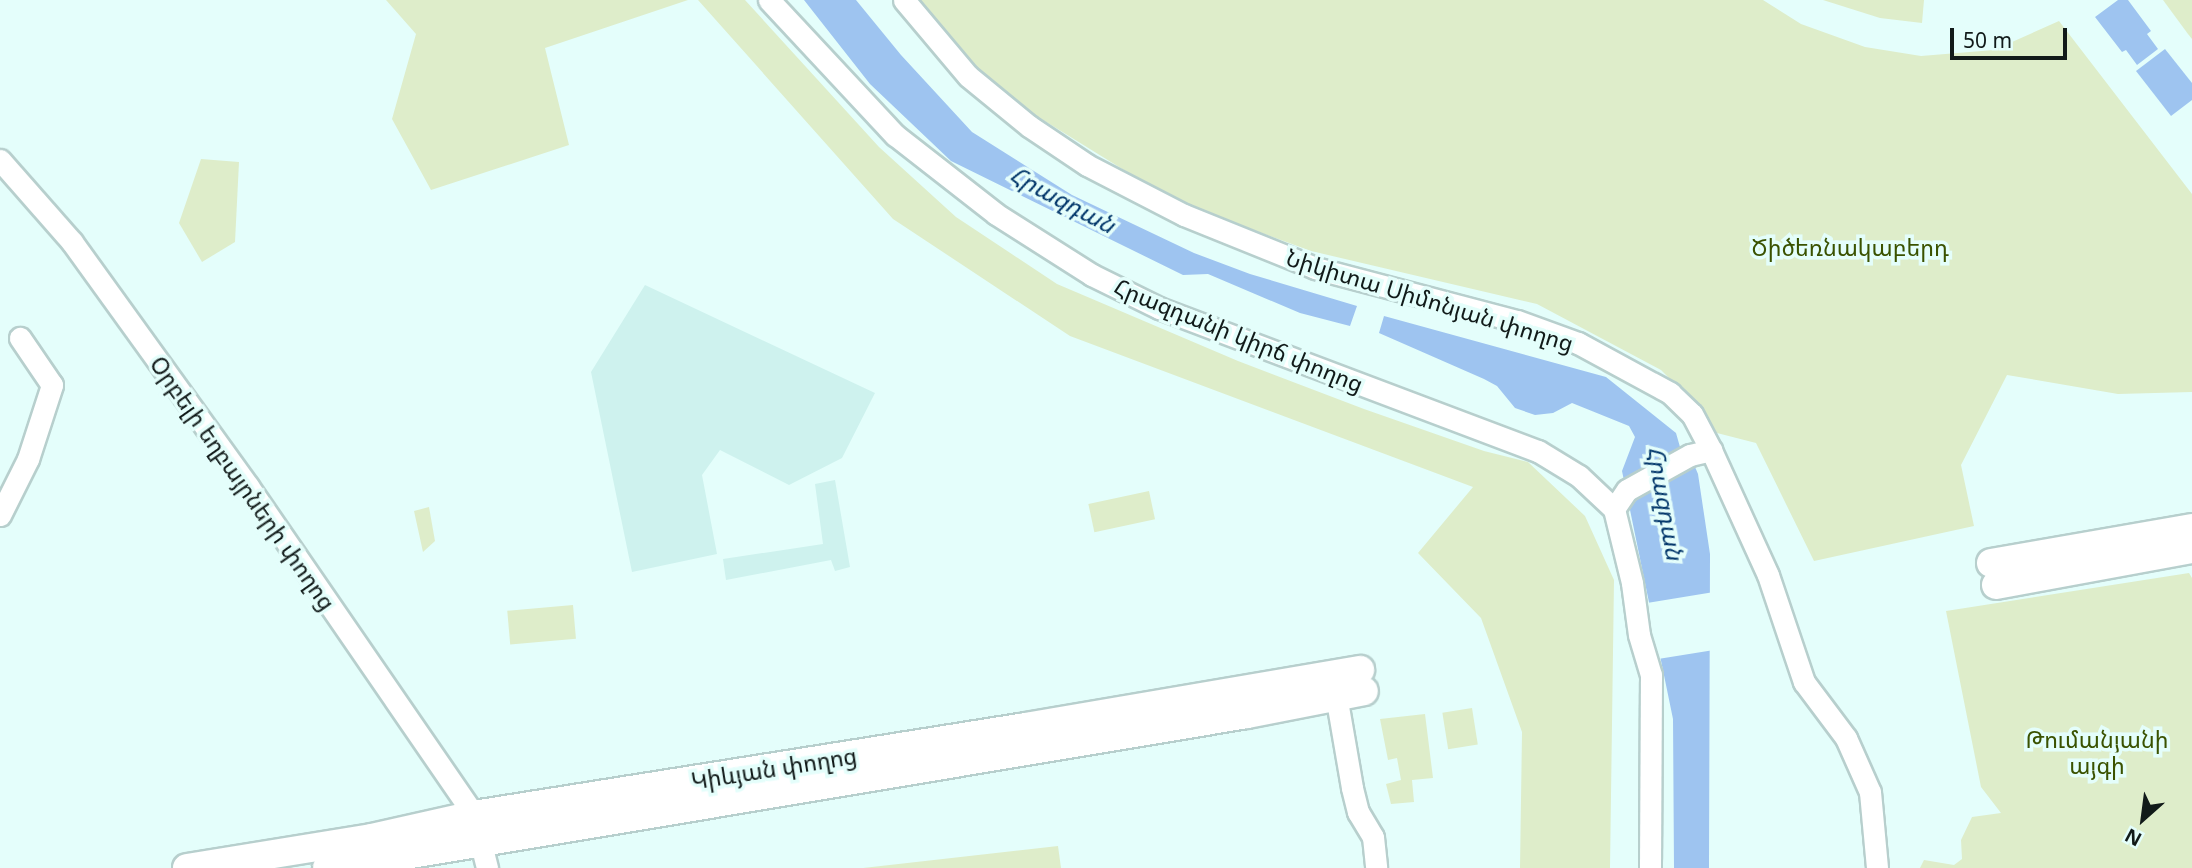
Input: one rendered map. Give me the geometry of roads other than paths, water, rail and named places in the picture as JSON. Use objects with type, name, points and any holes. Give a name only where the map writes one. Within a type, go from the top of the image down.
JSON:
[{"type":"main road","points":[[2192,528],[1993,574],[2192,549]]},
{"type":"main road","name":"Կիևյան փողոց","points":[[187,868],[372,838],[474,816],[894,761],[1354,685]]},
{"type":"main road","name":"Կիևյան փողոց","points":[[327,868],[484,855],[894,761]]},
{"type":"street","name":"Հրազդանի կիրճ փողոց","points":[[769,0],[895,135],[996,214],[1092,275],[1159,308],[1538,451],[1579,476],[1614,509]]},
{"type":"street","name":"Նիկիտա Սիմոնյան փողոց","points":[[904,0],[968,76],[1029,127],[1087,165],[1184,215],[1315,268],[1517,321],[1578,343],[1671,393],[1692,414],[1700,452],[1768,575],[1804,682],[1846,738],[1870,792],[1877,868]]},
{"type":"street","name":"Օրբելի եղբայրների փողոց","points":[[0,160],[72,242],[248,486],[474,816],[484,855]]},
{"type":"street","points":[[0,515],[28,459],[52,385],[20,338]]},
{"type":"street","points":[[1650,868],[1651,675],[1639,635],[1632,583],[1614,509],[1627,490],[1700,452]]},
{"type":"street","points":[[1354,685],[1352,788],[1358,812],[1373,837],[1376,868]]},
{"type":"water","name":"Հրազդան","points":[[804,0],[856,0],[901,55],[972,132],[1072,195],[1194,253],[1250,274],[1357,306],[1350,326],[1300,313],[1208,274],[1183,275],[951,161],[870,84]]},
{"type":"water","points":[[2118,0],[2128,0],[2151,31],[2147,34],[2158,49],[2137,65],[2126,50],[2122,52],[2095,17]]},
{"type":"water","points":[[2165,49],[2192,83],[2192,100],[2171,116],[2136,71]]},
{"type":"water","name":"Հրազդան","points":[[1384,316],[1606,377],[1676,433],[1680,447],[1690,455],[1698,474],[1710,554],[1709,868],[1674,868],[1673,719],[1622,471],[1635,437],[1629,426],[1572,403],[1553,413],[1535,415],[1515,408],[1497,386],[1379,333]]},
{"type":"park label","name":"Ծիծեռնակաբերդ","points":[[1850,247]]},
{"type":"park label","name":"Թումանյանի այգի","points":[[2097,752]]}]
